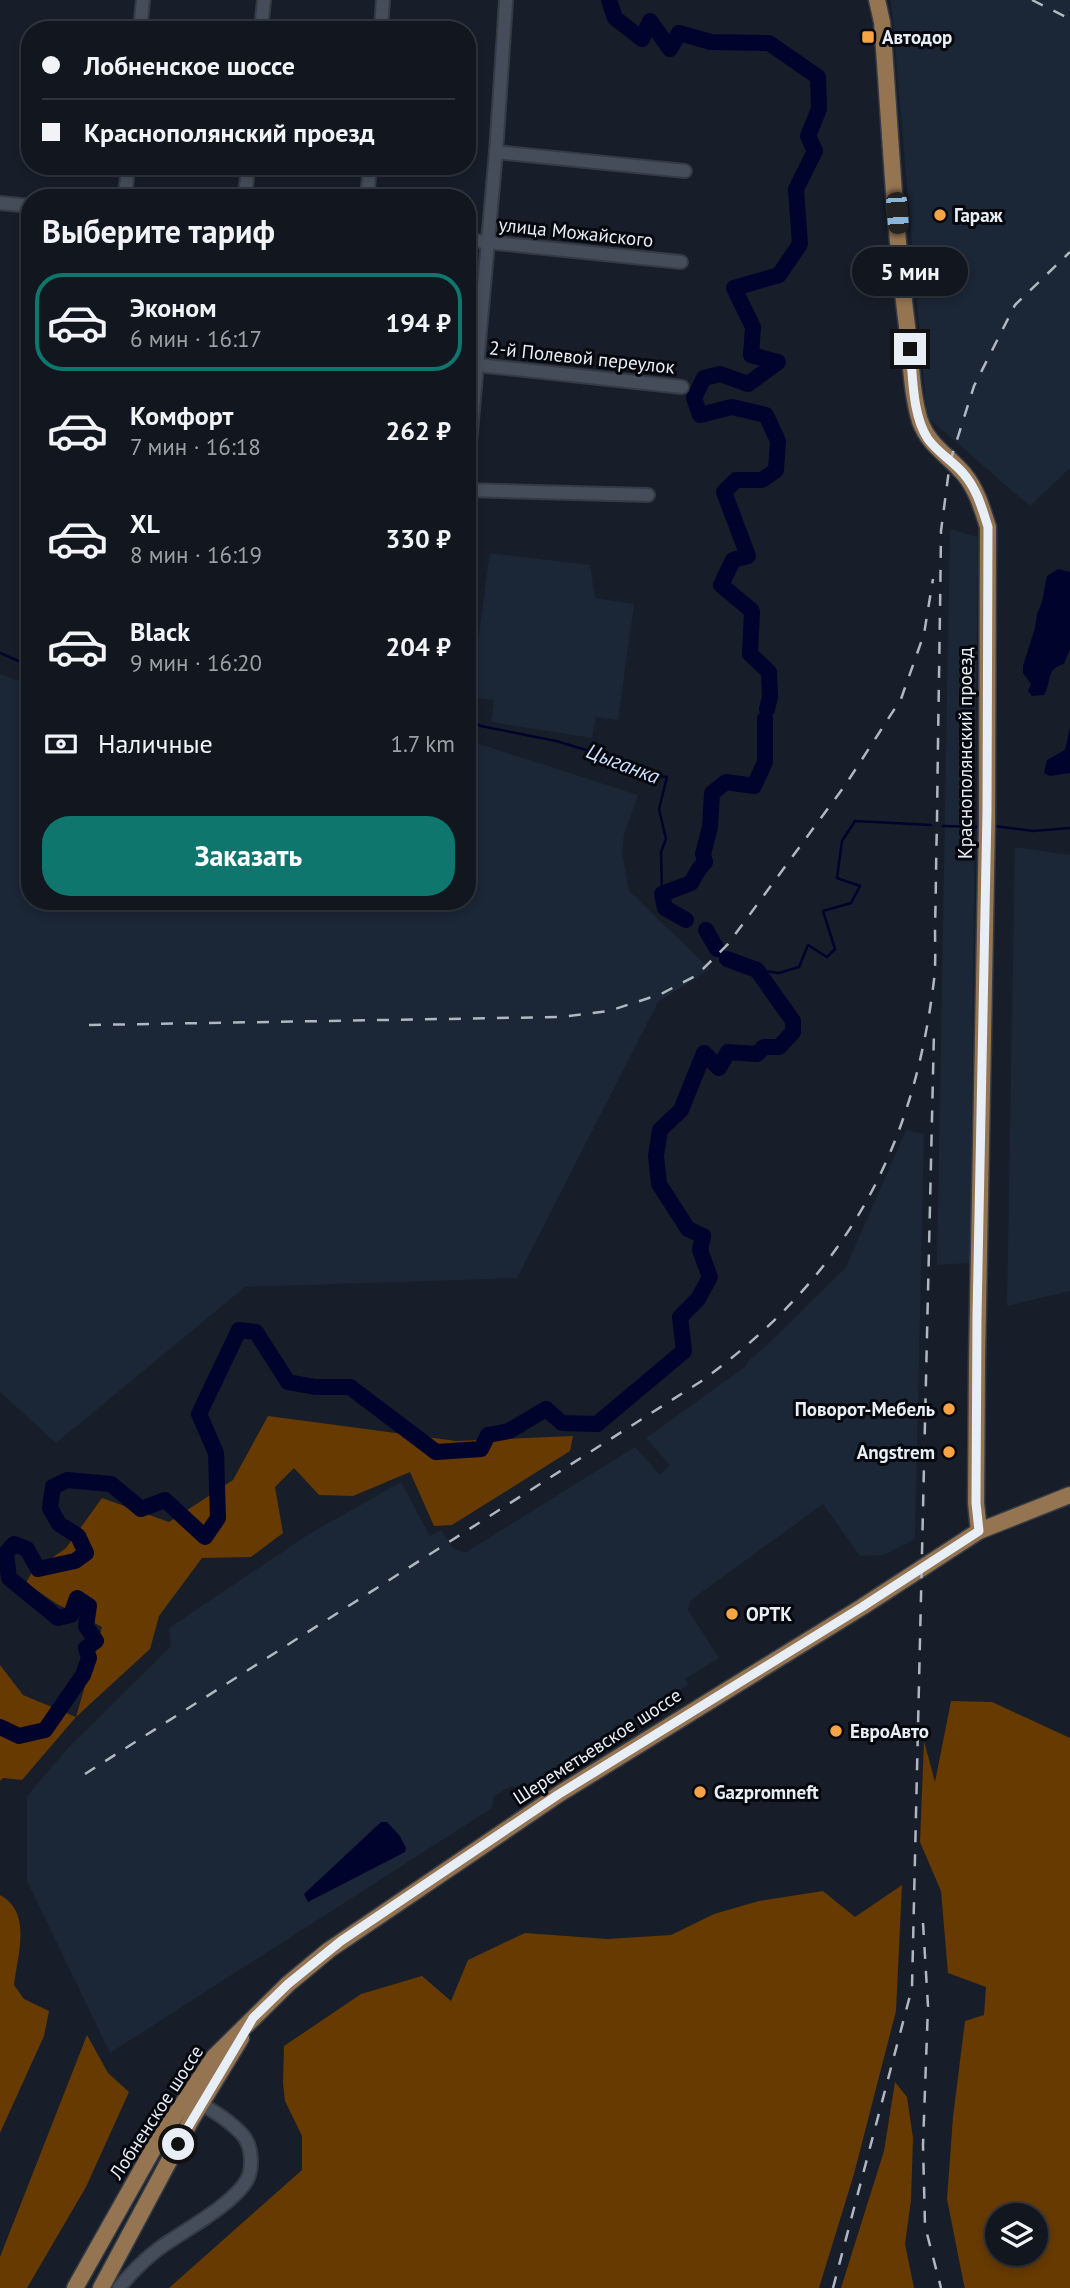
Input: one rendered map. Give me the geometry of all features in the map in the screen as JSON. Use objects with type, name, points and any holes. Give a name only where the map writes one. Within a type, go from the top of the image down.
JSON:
[{"type":"main road","name":"Краснополянский проезд","points":[[878,0],[882,22],[903,295],[919,417],[927,437],[972,486],[981,502],[988,527],[987,811],[977,1317],[976,1503],[979,1531]]},
{"type":"main road","name":"Шереметьевское шоссе","points":[[253,2018],[288,1984],[364,1924],[559,1794],[862,1607],[979,1531],[1070,1495]]},
{"type":"main road","name":"Лобненское шоссе","points":[[75,2288],[156,2144],[187,2095],[214,2057],[253,2018]]},
{"type":"main road","name":"Лобненское шоссе","points":[[101,2288],[201,2104],[253,2018]]},
{"type":"street","points":[[141,21],[143,0]]},
{"type":"street","points":[[262,21],[264,0]]},
{"type":"street","points":[[382,21],[383,0]]},
{"type":"street","points":[[476,377],[506,1]]},
{"type":"street","points":[[496,152],[685,171]]},
{"type":"street","points":[[0,203],[21,205]]},
{"type":"street","name":"улица Можайского","points":[[476,241],[681,262]]},
{"type":"street","name":"2-й Полевой переулок","points":[[477,366],[682,387]]},
{"type":"street","points":[[476,490],[648,495]]},
{"type":"street","points":[[119,2288],[155,2251],[237,2193],[247,2180],[250,2153],[247,2141],[237,2129],[187,2095]]},
{"type":"shaded area","points":[[891,0],[1070,0],[1070,468],[1030,506],[927,417]]},
{"type":"shaded area","points":[[950,529],[978,537],[970,1263],[937,1265]]},
{"type":"shaded area","points":[[490,553],[590,565],[595,598],[634,604],[618,720],[596,717],[592,738],[491,722],[494,700],[476,698],[476,654]]},
{"type":"shaded area","points":[[0,674],[21,682],[21,910],[476,910],[476,743],[638,795],[624,834],[622,852],[629,891],[710,969],[658,1002],[517,1278],[245,1287],[56,1443],[0,1392]]},
{"type":"shaded area","points":[[1015,847],[1070,855],[1070,1291],[1007,1306]]},
{"type":"shaded area","points":[[906,1130],[924,1134],[915,1539],[883,1555],[860,1556],[823,1504],[691,1600],[688,1610],[719,1658],[685,1679],[688,1685],[520,1790],[512,1786],[494,1796],[492,1808],[110,2053],[27,1881],[27,1796],[68,1748],[171,1646],[169,1628],[309,1534],[401,1482],[430,1536],[441,1530],[454,1549],[466,1552],[635,1447],[660,1475],[670,1465],[646,1438],[746,1366],[748,1361],[846,1267]]},
{"type":"shaded area","points":[[268,1416],[456,1441],[573,1436],[570,1451],[452,1525],[434,1526],[410,1472],[353,1496],[319,1495],[294,1468],[275,1487],[283,1533],[251,1557],[202,1558],[159,1616],[150,1649],[76,1717],[102,1627],[57,1604],[26,1583],[32,1572],[66,1548],[102,1498],[169,1522],[233,1480]]},
{"type":"shaded area","points":[[0,1665],[23,1695],[76,1717],[22,1780],[3,1778],[0,1781]]},
{"type":"shaded area","points":[[951,1701],[992,1702],[1070,1738],[1070,2288],[965,2288],[964,2285],[947,2199],[953,2117],[965,2021],[984,2015],[986,1987],[948,1973],[941,1891],[920,1842],[924,1741],[935,1782]]},
{"type":"shaded area","points":[[902,1885],[896,2011],[854,2174],[819,2288],[169,2288],[302,2170],[302,2136],[285,2101],[284,2046],[361,1994],[422,1976],[451,2001],[468,1960],[525,1933],[607,1939],[671,1935],[714,1914],[759,1901],[823,1891],[855,1917]]},
{"type":"shaded area","points":[[0,1895],[17,1913],[20,1924],[20,1949],[14,1985],[24,1999],[49,2011],[44,2036],[0,2133]]},
{"type":"shaded area","points":[[87,2035],[108,2073],[129,2092],[86,2187],[27,2288],[0,2288],[0,2257]]},
{"type":"shaded area","points":[[895,2082],[907,2097],[913,2138],[911,2200],[905,2244],[914,2288],[841,2288],[884,2151]]},
{"type":"water","points":[[1058,569],[1070,572],[1070,649],[1064,664],[1051,673],[1044,695],[1032,696],[1028,691],[1031,684],[1023,673],[1023,666],[1047,576]]},
{"type":"water","points":[[1070,727],[1070,773],[1050,776],[1044,773],[1047,760],[1065,750]]},
{"type":"water","points":[[381,1822],[387,1822],[400,1836],[406,1848],[405,1852],[308,1902],[304,1894]]},
{"type":"waterway","points":[[609,0],[615,18],[642,39],[650,21],[670,49],[679,33],[711,42],[769,43],[818,77],[819,109],[808,136],[815,151],[796,189],[800,244],[779,275],[734,288],[753,327],[751,355],[778,362],[748,384],[720,374],[704,378],[694,398],[700,415],[732,407],[766,415],[778,441],[776,470],[762,480],[736,480],[724,492],[748,556],[733,560],[721,585],[752,611],[750,654],[769,672],[770,697],[767,709]]},
{"type":"waterway","name":"Цыганка","points":[[0,653],[21,662]]},
{"type":"waterway","points":[[686,920],[665,908],[662,894],[691,883],[705,862],[703,854],[710,827],[712,793],[726,782],[754,786],[765,762],[765,719]]},
{"type":"waterway","name":"Цыганка","points":[[476,724],[556,741],[613,758],[647,775],[667,777],[659,809],[666,839],[661,852],[662,894]]},
{"type":"waterway","points":[[757,970],[779,973],[799,967],[808,945],[827,957],[835,949],[823,911],[851,903],[860,886],[837,878],[842,841],[855,821],[931,825]]},
{"type":"waterway","points":[[943,826],[978,827]]},
{"type":"waterway","points":[[994,826],[1033,831],[1070,828]]},
{"type":"waterway","points":[[706,930],[717,949]]},
{"type":"waterway","points":[[0,1727],[19,1736],[45,1730],[83,1675],[89,1658],[86,1648],[96,1641],[86,1626],[89,1606],[77,1598],[71,1615],[58,1618],[9,1578],[6,1553],[14,1544],[27,1549],[38,1569],[75,1561],[86,1553],[78,1536],[59,1524],[50,1508],[53,1487],[67,1480],[111,1484],[141,1509],[165,1500],[205,1537],[218,1518],[216,1453],[199,1414],[239,1330],[256,1332],[288,1382],[315,1387],[350,1387],[436,1452],[481,1449],[488,1435],[509,1431],[546,1409],[562,1423],[597,1424],[684,1351],[680,1317],[698,1299],[710,1277],[700,1250],[703,1236],[688,1229],[659,1184],[656,1156],[660,1130],[681,1110],[704,1053],[719,1068],[728,1052],[757,1054],[764,1047],[779,1047],[793,1032],[793,1021],[757,970],[727,959]]},
{"type":"railway","points":[[1032,0],[1070,19]]},
{"type":"railway","points":[[85,1774],[700,1382],[750,1342],[794,1300],[831,1255],[863,1208],[888,1157],[909,1102],[924,1043],[934,980],[941,531],[950,462],[974,386],[1015,305],[1070,252]]},
{"type":"railway","points":[[89,1025],[560,1017],[609,1011],[661,994],[697,975],[728,944],[846,784],[901,699],[924,634],[933,579]]},
{"type":"railway","points":[[833,2288],[912,1988],[934,1031]]},
{"type":"railway","points":[[923,1923],[928,2006],[923,2145],[925,2226],[941,2288]]},
{"type":"place","name":"Автодор","points":[[868,37]]},
{"type":"place","name":"Гараж","points":[[940,215]]},
{"type":"place","name":"Поворот-Мебель","points":[[949,1409]]},
{"type":"place","name":"Angstrem","points":[[949,1452]]},
{"type":"place","name":"ОРТК","points":[[732,1614]]},
{"type":"place","name":"ЕвроАвто","points":[[836,1731]]},
{"type":"place","name":"Gazpromneft","points":[[700,1792]]},
{"type":"route","points":[[178,2144],[253,2018],[288,1984],[341,1941],[559,1794],[862,1607],[979,1531],[976,1503],[977,1317],[987,811],[988,527],[981,502],[972,486],[927,437],[916,403],[910,349]]}]
